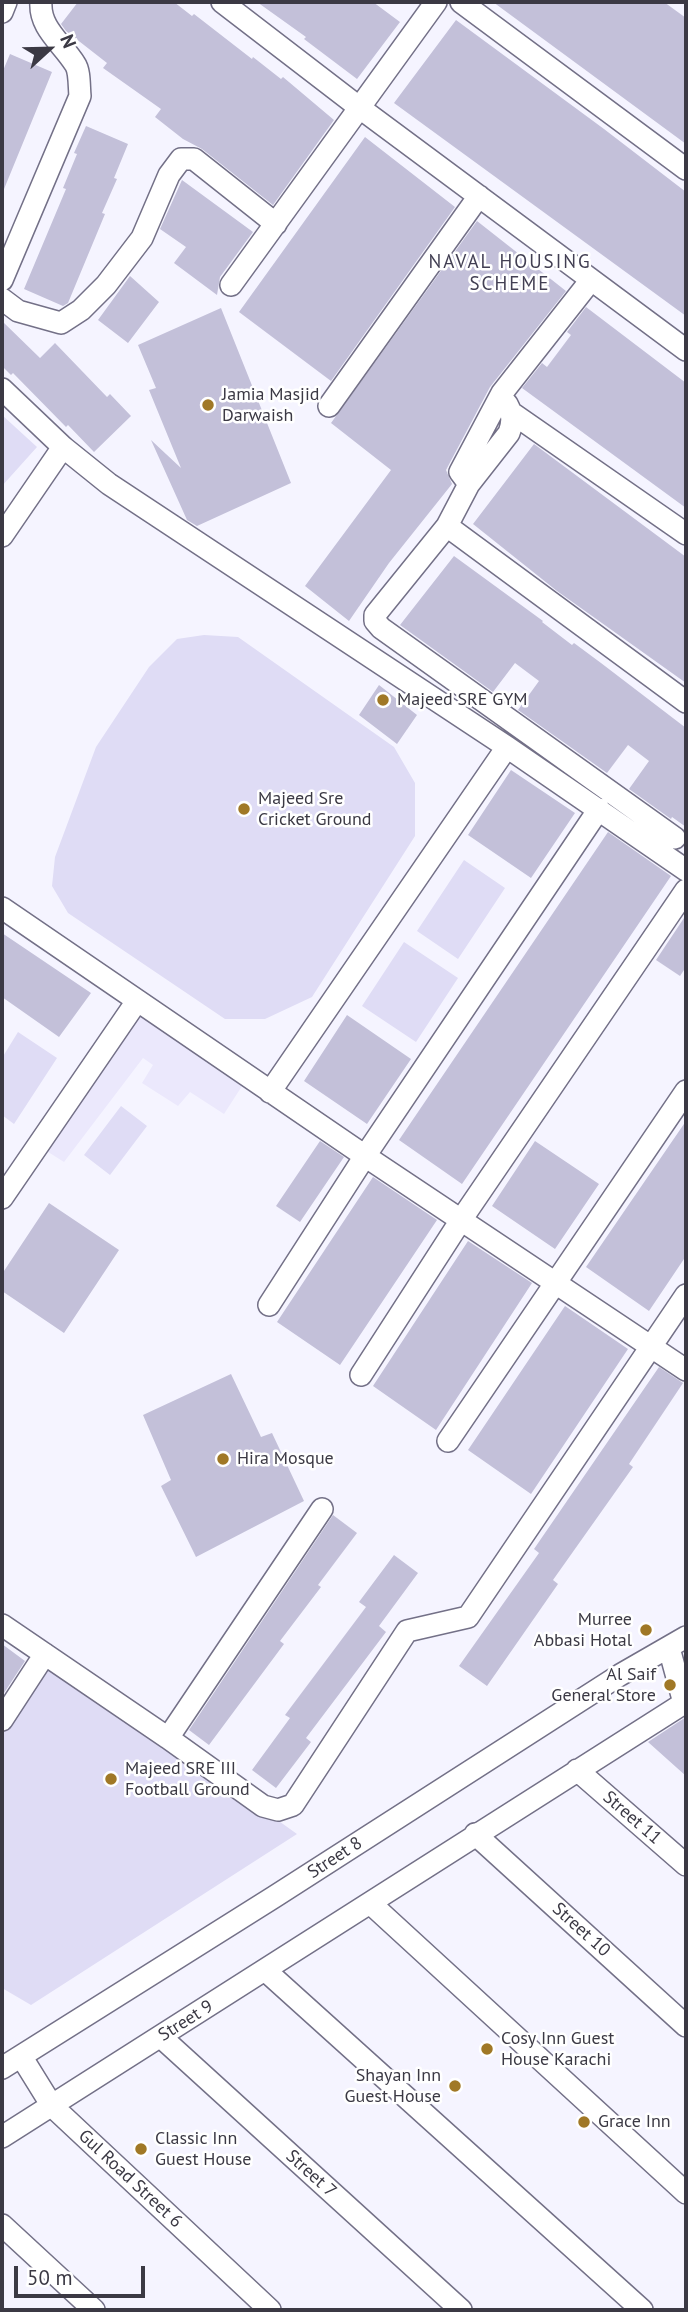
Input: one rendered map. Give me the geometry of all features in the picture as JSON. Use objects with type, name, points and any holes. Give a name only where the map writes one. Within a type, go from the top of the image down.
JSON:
[{"type":"street","points":[[2,12],[6,2]]},
{"type":"street","points":[[2,280],[80,96],[77,66],[44,23],[41,2]]},
{"type":"street","points":[[222,2],[686,350]]},
{"type":"street","points":[[231,285],[436,2]]},
{"type":"street","points":[[461,2],[686,169]]},
{"type":"street","points":[[2,299],[18,310],[61,323],[81,310],[106,285],[142,238],[169,175],[181,159],[194,159],[276,223]]},
{"type":"street","points":[[329,406],[479,196]]},
{"type":"street","points":[[469,484],[460,472],[502,393],[591,279]]},
{"type":"street","points":[[2,390],[63,447],[109,484],[507,747],[686,870]]},
{"type":"street","points":[[502,393],[512,413],[509,433],[469,484],[447,526],[375,615],[375,621],[381,628],[675,838]]},
{"type":"street","points":[[512,413],[686,534]]},
{"type":"street","points":[[2,536],[63,447]]},
{"type":"street","points":[[447,526],[686,702]]},
{"type":"street","points":[[270,1092],[507,747]]},
{"type":"street","points":[[269,1305],[365,1156],[598,809]]},
{"type":"street","points":[[361,1375],[461,1220],[686,890]]},
{"type":"street","points":[[2,908],[270,1092],[686,1370]]},
{"type":"street","points":[[2,1198],[137,1001]]},
{"type":"street","points":[[448,1441],[686,1091]]},
{"type":"street","points":[[2,1625],[263,1806],[278,1810],[293,1805],[407,1631],[468,1617],[520,1544],[686,1295]]},
{"type":"street","points":[[168,1738],[322,1509]]},
{"type":"street","points":[[677,1643],[685,1704]]},
{"type":"street","name":"Street 8","points":[[2,2068],[620,1675],[677,1643]]},
{"type":"street","points":[[2,1720],[45,1654]]},
{"type":"street","name":"Street 9","points":[[2,2137],[266,1971],[475,1834],[685,1704]]},
{"type":"street","name":"Street 11","points":[[577,1770],[686,1865]]},
{"type":"street","name":"Street 10","points":[[475,1834],[686,2026]]},
{"type":"street","points":[[370,1903],[686,2193]]},
{"type":"street","points":[[266,1971],[642,2310]]},
{"type":"street","name":"Street 7","points":[[161,2037],[461,2310]]},
{"type":"street","name":"Gul Road Street 6","points":[[21,2056],[52,2106],[270,2310]]},
{"type":"street","points":[[2,2225],[94,2310]]},
{"type":"shaded area","points":[[2,415],[37,447],[2,486]]},
{"type":"shaded area","name":"Majeed Sre Cricket Ground","points":[[204,635],[238,637],[394,747],[415,783],[415,836],[312,997],[265,1019],[225,1019],[68,913],[52,886],[55,857],[96,747],[149,667],[177,639]]},
{"type":"shaded area","points":[[464,860],[505,888],[458,959],[417,931]]},
{"type":"shaded area","points":[[404,942],[458,978],[416,1042],[362,1006]]},
{"type":"shaded area","points":[[139,1011],[244,1083],[224,1114],[190,1092],[178,1106],[142,1083],[153,1065],[143,1058],[64,1162],[45,1150]]},
{"type":"shaded area","points":[[18,1032],[57,1058],[14,1124],[2,1115],[2,1058]]},
{"type":"shaded area","points":[[121,1106],[147,1126],[110,1175],[84,1155]]},
{"type":"shaded area","name":"Majeed SRE III Football Ground","points":[[45,1654],[297,1834],[31,2005],[2,1988],[2,1725]]},
{"type":"building","points":[[78,2],[174,2],[281,79],[283,77],[334,120],[273,205],[202,149],[183,139],[155,117],[161,109],[103,68],[107,63],[66,31],[61,24]]},
{"type":"building","points":[[257,2],[373,2],[400,22],[357,79],[304,39],[306,37]]},
{"type":"building","points":[[493,2],[664,2],[686,18],[686,144]]},
{"type":"building","points":[[456,20],[686,192],[686,316],[394,103]]},
{"type":"building","points":[[10,54],[52,72],[2,194],[2,73]]},
{"type":"building","points":[[86,126],[128,144],[102,213],[105,214],[68,303],[63,306],[24,289],[66,189],[63,188],[77,154],[74,153]]},
{"type":"building","points":[[365,137],[455,207],[331,381],[239,312]]},
{"type":"building","points":[[182,180],[253,232],[220,277],[217,295],[174,263],[186,247],[160,229]]},
{"type":"building","points":[[477,221],[566,291],[490,387],[446,470],[452,484],[389,563],[349,621],[305,586],[391,470],[331,423]]},
{"type":"building","points":[[130,276],[159,302],[128,343],[98,320]]},
{"type":"building","points":[[586,307],[686,383],[686,508],[522,388],[542,363],[547,367],[571,335],[567,332]]},
{"type":"building","name":"Jamia Masjid Darwaish","points":[[221,308],[291,483],[197,526],[187,520],[151,440],[181,468],[149,390],[156,388],[138,345]]},
{"type":"building","points":[[2,321],[40,358],[55,343],[107,397],[110,394],[131,416],[94,452],[13,373],[11,375],[2,366]]},
{"type":"building","points":[[534,444],[686,557],[686,683],[557,591],[473,524]]},
{"type":"building","points":[[454,556],[686,728],[686,827],[629,789],[649,761],[628,745],[607,773],[518,710],[539,681],[515,663],[493,692],[400,625]]},
{"type":"building","name":"Majeed SRE GYM","points":[[379,685],[417,715],[397,744],[359,715]]},
{"type":"building","points":[[511,770],[575,813],[531,878],[468,835]]},
{"type":"building","points":[[608,832],[671,876],[462,1184],[399,1140]]},
{"type":"building","points":[[686,915],[686,967],[680,976],[656,960]]},
{"type":"building","points":[[2,933],[91,993],[59,1037],[2,997]]},
{"type":"building","points":[[347,1015],[411,1059],[367,1124],[304,1081]]},
{"type":"building","points":[[686,1121],[686,1256],[649,1311],[586,1267]]},
{"type":"building","points":[[320,1141],[344,1157],[300,1222],[276,1206]]},
{"type":"building","points":[[535,1141],[599,1184],[555,1249],[492,1206]]},
{"type":"building","points":[[373,1177],[437,1220],[340,1365],[277,1322]]},
{"type":"building","points":[[49,1203],[119,1250],[64,1333],[2,1291],[2,1274]]},
{"type":"building","points":[[468,1241],[532,1283],[436,1430],[373,1386]]},
{"type":"building","points":[[565,1306],[628,1349],[531,1494],[468,1450]]},
{"type":"building","points":[[659,1367],[683,1383],[629,1464],[633,1467],[553,1580],[558,1584],[487,1686],[459,1666],[539,1553],[534,1549]]},
{"type":"building","name":"Hira Mosque","points":[[231,1374],[261,1437],[272,1433],[304,1501],[196,1557],[161,1486],[171,1480],[143,1415]]},
{"type":"building","points":[[333,1515],[357,1533],[280,1641],[284,1644],[209,1745],[189,1730]]},
{"type":"building","points":[[394,1555],[418,1573],[379,1626],[386,1632],[306,1738],[311,1742],[276,1788],[252,1770],[290,1718],[285,1715],[366,1607],[359,1602]]},
{"type":"building","points":[[2,1644],[25,1661],[2,1696]]},
{"type":"building","points":[[686,1717],[686,1776],[648,1742]]},
{"type":"place","name":"Jamia Masjid Darwaish","points":[[208,405]]},
{"type":"place","name":"Majeed SRE GYM","points":[[383,700]]},
{"type":"place","name":"Majeed Sre Cricket Ground","points":[[244,809]]},
{"type":"place","name":"Hira Mosque","points":[[223,1459]]},
{"type":"place","name":"Murree Abbasi Hotal","points":[[646,1630]]},
{"type":"place","name":"Al Saif General Store","points":[[670,1685]]},
{"type":"place","name":"Majeed SRE III Football Ground","points":[[111,1779]]},
{"type":"place","name":"Cosy Inn Guest House Karachi","points":[[487,2049]]},
{"type":"place","name":"Shayan Inn Guest House","points":[[455,2086]]},
{"type":"place","name":"Grace Inn","points":[[584,2122]]},
{"type":"place","name":"Classic Inn Guest House","points":[[141,2149]]},
{"type":"district","name":"NAVAL HOUSING SCHEME","points":[[510,274]]}]
